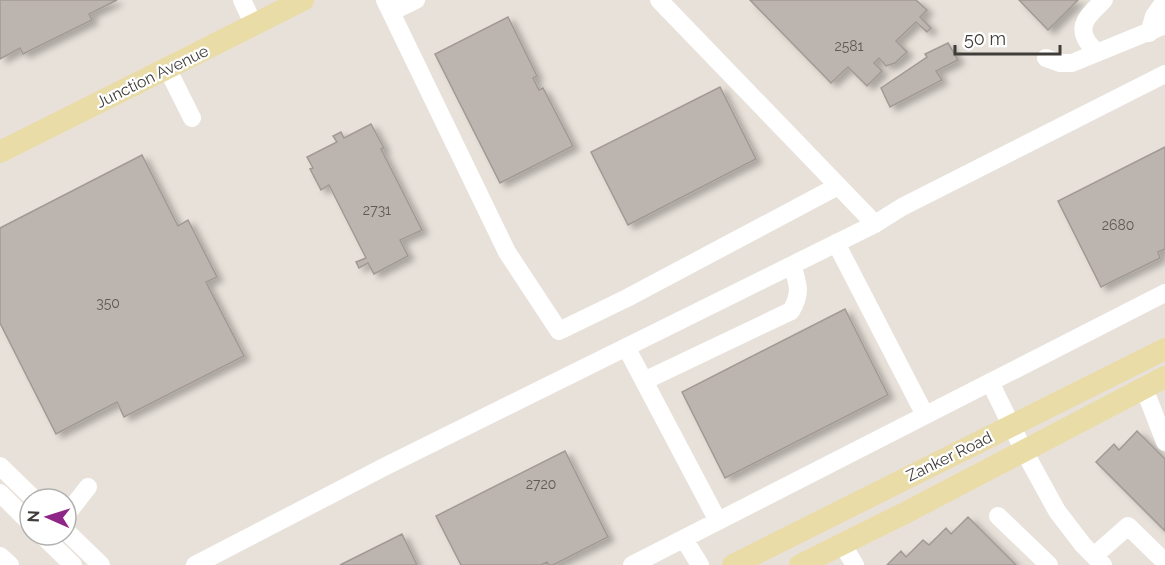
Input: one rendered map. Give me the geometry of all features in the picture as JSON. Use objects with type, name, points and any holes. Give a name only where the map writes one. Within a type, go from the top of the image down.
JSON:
[{"type":"main road","name":"Junction Avenue","points":[[0,152],[303,0]]},
{"type":"main road","name":"Zanker Road","points":[[733,565],[1165,349]]},
{"type":"main road","name":"Zanker Road","points":[[804,564],[1165,377]]},
{"type":"street","points":[[242,0],[254,25]]},
{"type":"street","points":[[416,0],[388,6],[507,252],[559,331],[627,298],[838,186]]},
{"type":"street","points":[[659,0],[875,224]]},
{"type":"street","points":[[1097,53],[1084,36],[1084,27],[1086,19],[1104,0]]},
{"type":"street","points":[[1046,58],[1060,63],[1071,63],[1157,29],[1154,16],[1165,1]]},
{"type":"street","points":[[167,68],[192,118]]},
{"type":"street","points":[[195,565],[397,460],[875,224],[902,207],[1165,74]]},
{"type":"street","points":[[836,243],[925,415]]},
{"type":"street","points":[[644,381],[791,311],[798,298],[799,286],[792,265]]},
{"type":"street","points":[[632,565],[1165,292]]},
{"type":"street","points":[[626,347],[718,521]]},
{"type":"street","points":[[990,382],[1057,512],[1083,545],[1099,561],[1128,526],[1165,562]]},
{"type":"street","points":[[1144,388],[1161,419],[1165,442]]},
{"type":"street","points":[[0,466],[22,487]]},
{"type":"street","points":[[78,500],[88,487]]},
{"type":"street","points":[[0,493],[18,511]]},
{"type":"street","points":[[998,516],[1048,565]]},
{"type":"street","points":[[684,539],[700,565]]},
{"type":"street","points":[[78,543],[101,565]]},
{"type":"street","points":[[842,544],[855,565]]},
{"type":"street","points":[[54,547],[73,565]]},
{"type":"street","points":[[0,556],[10,565]]},
{"type":"building","points":[[0,0],[117,0],[89,14],[92,20],[23,54],[20,48],[0,59]]},
{"type":"building","points":[[750,0],[916,0],[927,10],[920,17],[931,28],[927,32],[916,22],[896,41],[907,52],[895,63],[886,66],[879,58],[874,63],[882,71],[867,86],[848,67],[831,83]]},
{"type":"building","points":[[1019,0],[1078,0],[1048,30]]},
{"type":"building","points":[[508,17],[537,76],[533,78],[539,90],[543,88],[573,146],[500,183],[435,54]]},
{"type":"building","points":[[948,43],[958,60],[936,71],[942,80],[890,107],[881,88],[927,57],[925,54]]},
{"type":"building","points":[[720,87],[756,159],[628,225],[591,152]]},
{"type":"building","points":[[371,124],[384,148],[381,149],[422,230],[400,240],[408,256],[374,274],[368,263],[359,268],[356,262],[366,258],[329,185],[321,190],[310,169],[313,168],[307,157],[337,142],[333,136],[341,132],[344,138]]},
{"type":"building","points":[[1165,147],[1165,249],[1158,252],[1160,258],[1101,287],[1058,201]]},
{"type":"building","points":[[142,155],[178,226],[188,220],[217,277],[206,282],[244,356],[124,417],[117,402],[56,434],[0,323],[0,228]]},
{"type":"building","points":[[845,309],[888,395],[725,478],[682,392]]},
{"type":"building","points":[[1137,431],[1165,459],[1165,531],[1096,462],[1114,444],[1119,450]]},
{"type":"building","points":[[565,451],[608,537],[553,565],[547,562],[541,565],[461,565],[436,516]]},
{"type":"building","points":[[968,517],[1016,565],[887,565],[901,551],[906,557],[923,540],[929,545],[946,528],[951,534]]},
{"type":"building","points":[[402,534],[417,565],[340,565]]}]
